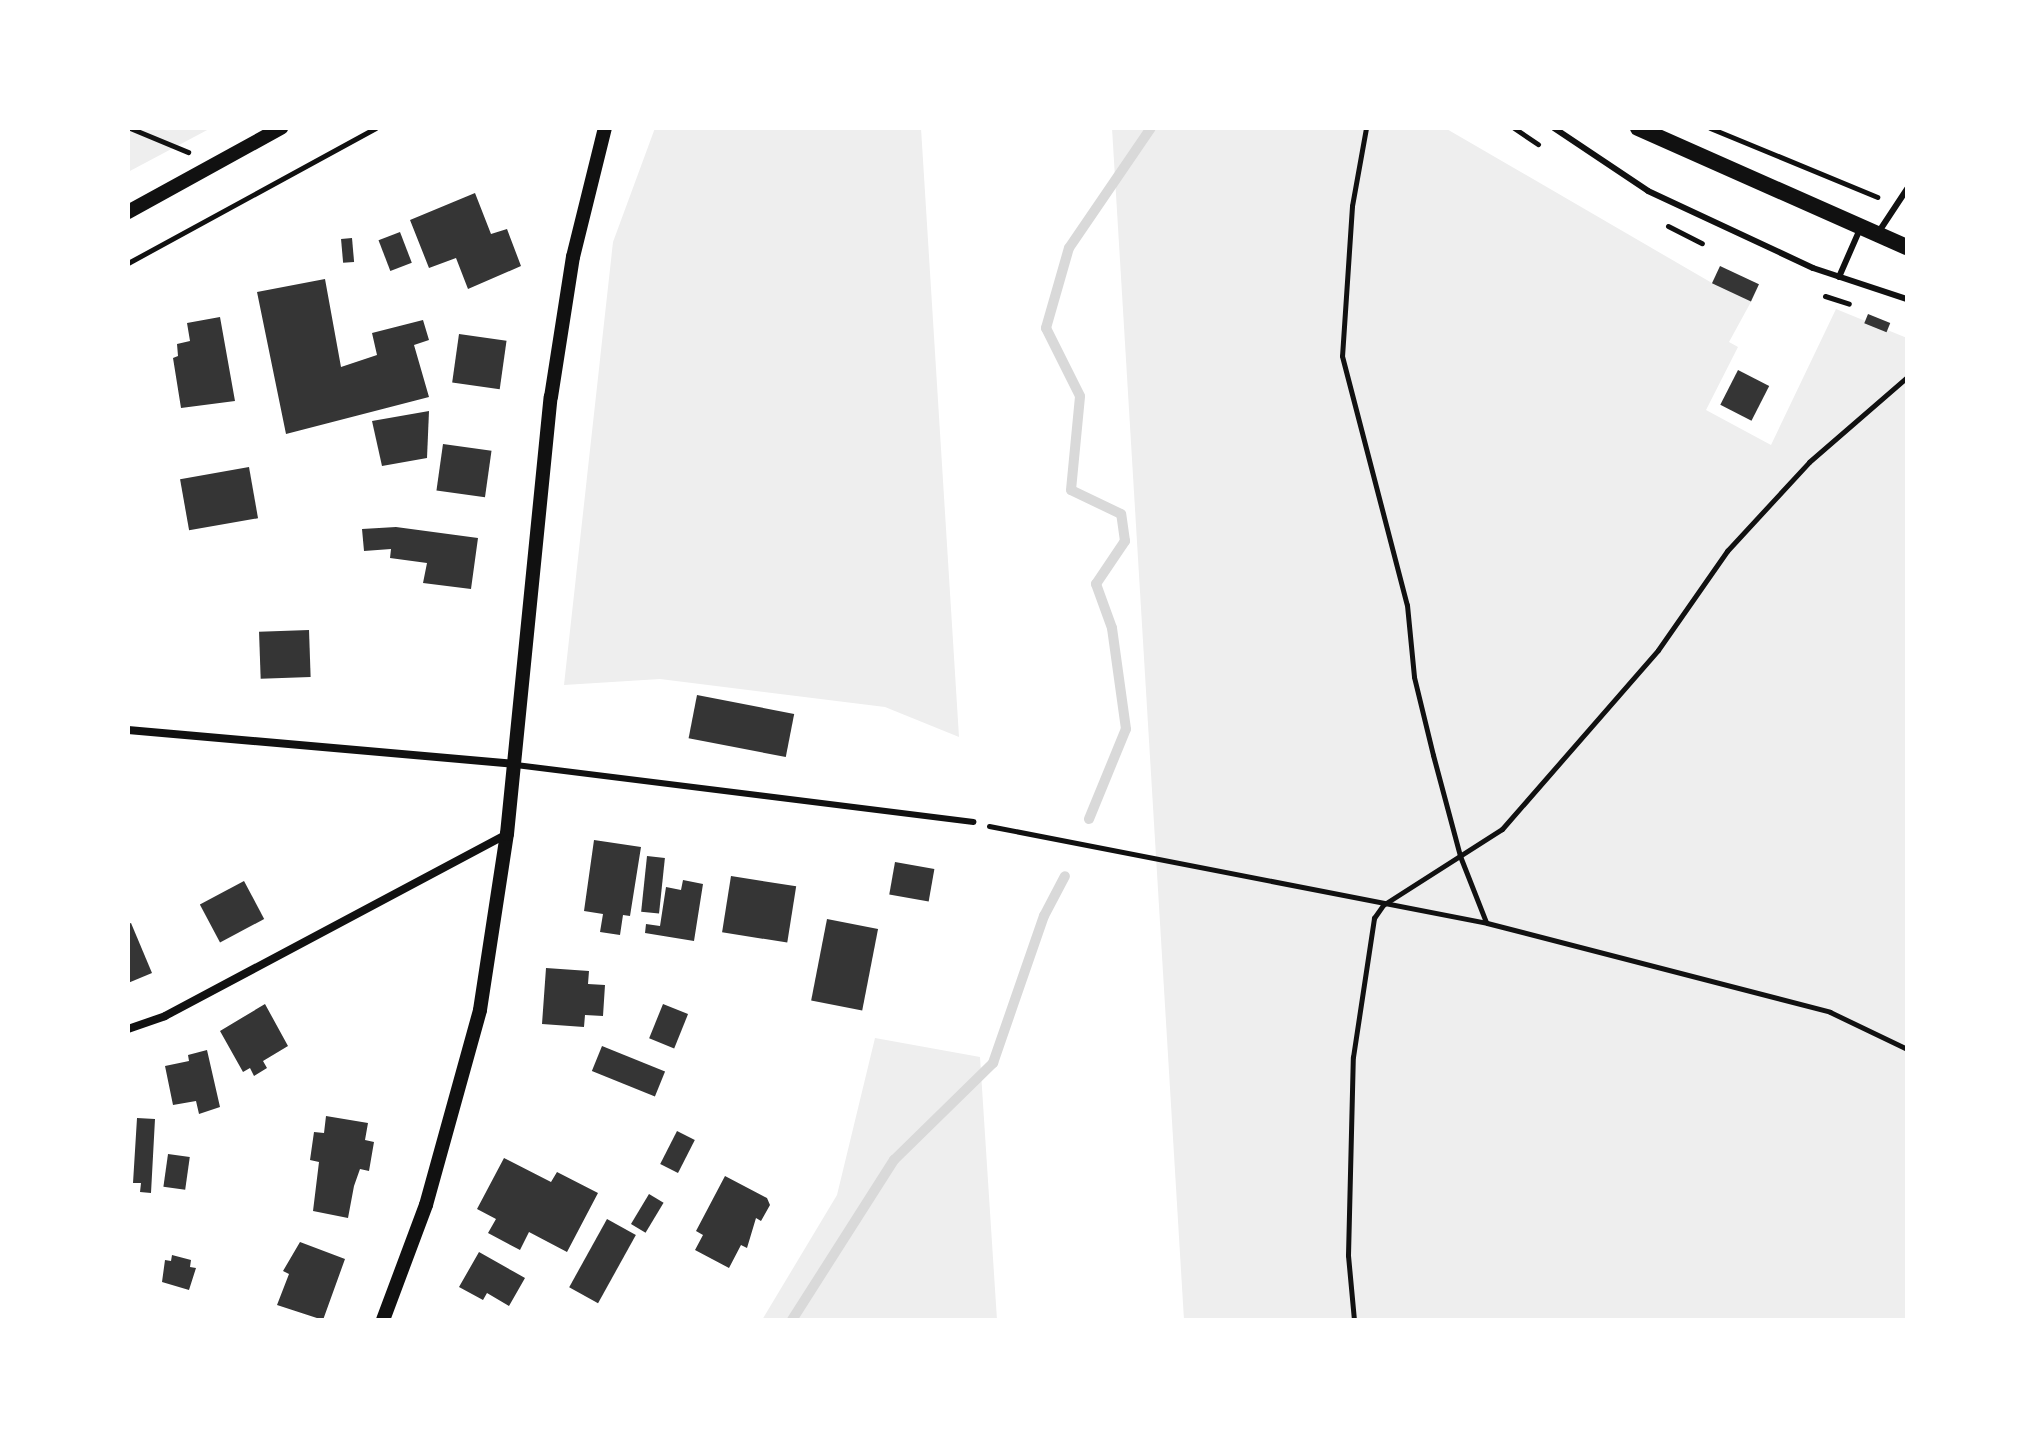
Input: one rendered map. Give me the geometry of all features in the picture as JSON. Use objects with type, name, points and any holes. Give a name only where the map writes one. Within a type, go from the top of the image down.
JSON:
[{"type":"main road","points":[[1638,128],[1907,247]]},
{"type":"street","points":[[128,212],[281,128]]},
{"type":"street","points":[[383,1320],[454,1115],[480,1010],[507,834],[551,397],[573,257],[605,128]]},
{"type":"street","points":[[128,730],[513,764]]},
{"type":"street","points":[[128,1029],[165,1016],[507,834]]},
{"type":"lane","points":[[1554,128],[1648,191],[1839,277],[1907,299]]},
{"type":"lane","points":[[1877,234],[1907,189]]},
{"type":"lane","points":[[1839,277],[1861,226]]},
{"type":"lane","points":[[513,764],[973,822]]},
{"type":"path","points":[[130,128],[215,163]]},
{"type":"path","points":[[128,263],[376,128]]},
{"type":"path","points":[[1366,128],[1352,206],[1342,356],[1407,605],[1414,677],[1460,856],[1487,923]]},
{"type":"path","points":[[1710,128],[1894,205]]},
{"type":"path","points":[[1354,1320],[1348,1255],[1353,1057],[1374,918],[1383,905],[1502,829],[1658,650],[1727,551],[1809,462],[1907,377]]},
{"type":"path","points":[[973,822],[1487,923],[1830,1012],[1907,1049]]},
{"type":"shaded area","points":[[128,128],[211,128],[128,172]]},
{"type":"shaded area","points":[[655,128],[921,128],[959,737],[885,707],[660,679],[564,685],[613,242]]},
{"type":"shaded area","points":[[1112,128],[1445,128],[1712,283],[1752,300],[1729,342],[1738,347],[1706,410],[1771,445],[1836,309],[1907,338],[1907,1320],[1184,1320]]},
{"type":"shaded area","points":[[875,1038],[980,1057],[997,1320],[762,1320],[837,1195]]},
{"type":"building","points":[[475,193],[491,234],[507,229],[521,266],[468,289],[456,258],[429,268],[410,220]]},
{"type":"building","points":[[400,232],[412,263],[390,271],[379,240]]},
{"type":"building","points":[[352,238],[354,262],[343,263],[341,239]]},
{"type":"building","points":[[1720,266],[1759,284],[1751,301],[1712,283]]},
{"type":"building","points":[[325,279],[341,367],[377,355],[372,333],[423,320],[429,340],[414,345],[429,397],[286,434],[257,292]]},
{"type":"building","points":[[1868,314],[1890,323],[1887,332],[1864,323]]},
{"type":"building","points":[[220,317],[235,401],[181,408],[173,358],[178,356],[177,344],[190,341],[187,323]]},
{"type":"building","points":[[459,334],[507,341],[500,389],[452,383]]},
{"type":"building","points":[[1738,370],[1769,386],[1751,421],[1720,405]]},
{"type":"building","points":[[429,411],[427,458],[382,466],[372,421]]},
{"type":"building","points":[[443,444],[492,451],[485,497],[436,491]]},
{"type":"building","points":[[249,467],[258,518],[189,530],[180,479]]},
{"type":"building","points":[[396,527],[478,538],[471,589],[423,583],[427,563],[390,558],[391,549],[364,551],[362,529]]},
{"type":"building","points":[[309,630],[311,677],[261,679],[259,632]]},
{"type":"building","points":[[697,695],[794,714],[786,757],[689,738]]},
{"type":"building","points":[[594,840],[641,847],[630,916],[623,915],[620,935],[600,932],[603,914],[584,911]]},
{"type":"building","points":[[647,856],[665,858],[659,914],[641,912]]},
{"type":"building","points":[[895,862],[934,869],[929,901],[889,894]]},
{"type":"building","points":[[731,876],[796,886],[787,943],[722,932]]},
{"type":"building","points":[[683,880],[703,884],[694,941],[645,933],[646,924],[660,926],[666,887],[681,890]]},
{"type":"building","points":[[244,881],[264,919],[220,942],[200,904]]},
{"type":"building","points":[[827,919],[878,929],[862,1010],[811,1000]]},
{"type":"building","points":[[131,923],[152,973],[128,983],[128,924]]},
{"type":"building","points":[[546,968],[589,971],[588,984],[605,985],[603,1016],[585,1015],[584,1027],[542,1024]]},
{"type":"building","points":[[265,1004],[288,1046],[263,1061],[267,1068],[254,1076],[250,1068],[243,1072],[220,1031]]},
{"type":"building","points":[[663,1004],[688,1014],[674,1048],[649,1038]]},
{"type":"building","points":[[602,1046],[665,1071],[655,1097],[592,1071]]},
{"type":"building","points":[[207,1050],[220,1107],[199,1114],[196,1101],[173,1105],[165,1066],[189,1061],[188,1055]]},
{"type":"building","points":[[326,1116],[368,1123],[365,1140],[374,1142],[369,1171],[360,1169],[354,1186],[348,1218],[313,1211],[319,1162],[310,1160],[314,1132],[324,1133]]},
{"type":"building","points":[[137,1118],[155,1119],[151,1193],[140,1192],[141,1183],[133,1183]]},
{"type":"building","points":[[677,1131],[695,1140],[678,1173],[660,1164]]},
{"type":"building","points":[[168,1154],[190,1157],[185,1190],[163,1187]]},
{"type":"building","points":[[504,1158],[551,1182],[557,1172],[598,1193],[567,1252],[529,1232],[520,1250],[488,1233],[496,1219],[477,1209]]},
{"type":"building","points":[[725,1176],[767,1198],[770,1205],[761,1221],[756,1218],[747,1248],[741,1245],[729,1268],[695,1250],[703,1235],[696,1231]]},
{"type":"building","points":[[649,1194],[664,1203],[646,1233],[631,1224]]},
{"type":"building","points":[[607,1219],[636,1235],[598,1303],[569,1287]]},
{"type":"building","points":[[300,1242],[345,1259],[323,1320],[277,1305],[289,1274],[283,1271]]},
{"type":"building","points":[[479,1252],[525,1278],[509,1306],[487,1293],[483,1300],[459,1287]]},
{"type":"building","points":[[172,1255],[191,1260],[190,1267],[196,1268],[189,1290],[162,1282],[165,1260],[171,1261]]},
{"type":"waterway","points":[[1089,819],[1126,729],[1112,628],[1096,584],[1125,541],[1121,514],[1071,490],[1080,396],[1046,328],[1069,248],[1151,128]]},
{"type":"waterway","points":[[792,1320],[894,1160],[993,1063],[1044,916],[1065,876]]}]
